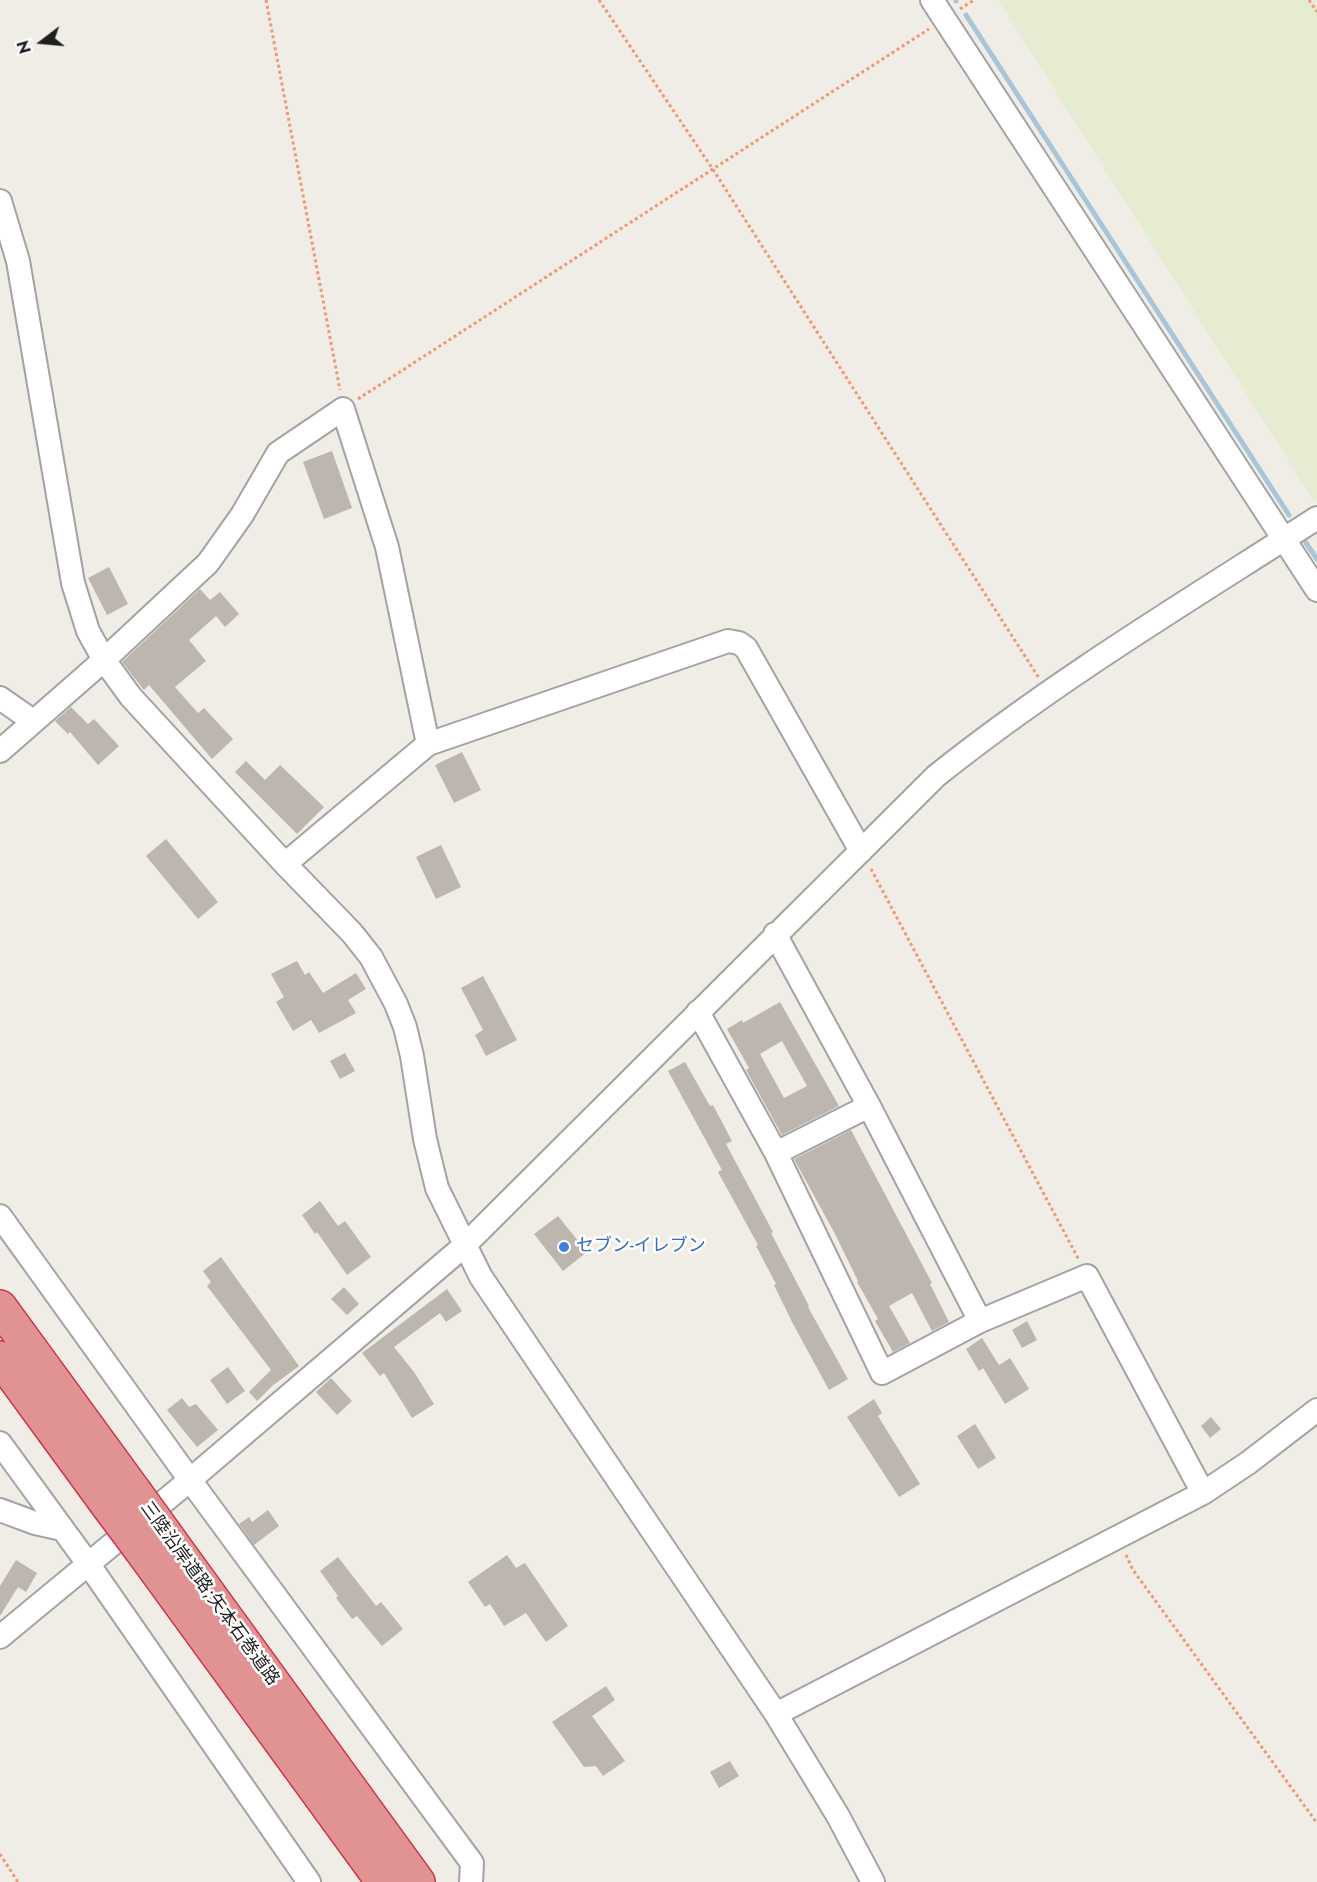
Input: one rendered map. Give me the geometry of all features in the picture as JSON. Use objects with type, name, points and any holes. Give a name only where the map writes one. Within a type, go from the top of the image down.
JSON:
[{"type":"highway","name":"三陸沿岸道路;矢本石巻道路","points":[[0,1307],[122,1499],[383,1882]]},
{"type":"highway","name":"三陸沿岸道路;矢本石巻道路","points":[[0,1358],[122,1499]]},
{"type":"highway","name":"三陸沿岸道路;矢本石巻道路","points":[[153,1542],[418,1882]]},
{"type":"street","points":[[932,0],[1317,590]]},
{"type":"street","points":[[0,201],[18,261],[73,583],[88,631],[104,660],[131,697],[352,933],[371,957],[396,1004],[405,1027],[412,1056],[430,1168],[440,1196],[464,1246],[481,1277],[776,1714],[838,1816],[873,1882]]},
{"type":"street","points":[[0,750],[104,660],[208,563],[242,515],[278,453],[343,409],[387,548],[428,744]]},
{"type":"street","points":[[0,1637],[190,1480],[464,1246],[936,776],[991,732],[1048,692],[1284,539],[1316,521]]},
{"type":"street","points":[[285,864],[428,744],[728,641],[739,643],[746,648],[861,851]]},
{"type":"street","points":[[0,698],[33,721]]},
{"type":"street","points":[[775,934],[980,1321]]},
{"type":"street","points":[[698,1012],[776,1153],[882,1373],[980,1321],[1087,1276],[1203,1493]]},
{"type":"street","points":[[776,1153],[868,1106]]},
{"type":"street","points":[[0,1215],[190,1480],[472,1863],[471,1882]]},
{"type":"street","points":[[776,1714],[1203,1493],[1248,1463],[1317,1410]]},
{"type":"street","points":[[0,1443],[309,1882]]},
{"type":"street","points":[[0,1510],[35,1523],[62,1529]]},
{"type":"path","points":[[266,0],[343,409],[944,19]]},
{"type":"path","points":[[599,0],[712,168],[1048,692]]},
{"type":"path","points":[[1310,0],[1317,12]]},
{"type":"path","points":[[861,851],[1087,1276]]},
{"type":"path","points":[[1118,1537],[1133,1570],[1317,1823]]},
{"type":"path","points":[[0,1854],[18,1882]]},
{"type":"green space","points":[[998,0],[1317,0],[1317,500],[1314,501]]},
{"type":"building","points":[[332,451],[352,508],[324,519],[303,462]]},
{"type":"building","points":[[109,567],[128,604],[107,615],[88,578]]},
{"type":"building","points":[[200,589],[210,600],[220,592],[239,614],[225,627],[216,616],[189,640],[206,661],[175,687],[198,713],[204,708],[233,739],[212,759],[149,685],[144,690],[122,662]]},
{"type":"building","points":[[71,707],[88,724],[94,719],[119,746],[98,765],[70,732],[68,734],[55,721]]},
{"type":"building","points":[[462,752],[481,790],[454,803],[435,765]]},
{"type":"building","points":[[246,761],[265,780],[280,765],[324,807],[297,834],[235,772]]},
{"type":"building","points":[[166,839],[218,902],[198,919],[146,856]]},
{"type":"building","points":[[441,845],[461,887],[436,899],[416,857]]},
{"type":"building","points":[[297,961],[305,975],[309,972],[323,993],[356,973],[366,989],[348,1000],[356,1013],[319,1033],[311,1020],[293,1031],[276,1002],[284,997],[271,974]]},
{"type":"building","points":[[483,976],[517,1040],[486,1056],[475,1035],[483,1030],[461,988]]},
{"type":"building","points":[[780,1002],[839,1106],[782,1135],[746,1070],[749,1068],[727,1029],[742,1020],[743,1023]],"holes":[[[782,1041],[807,1086],[784,1098],[760,1054]]]},
{"type":"building","points":[[345,1053],[355,1071],[340,1079],[330,1061]]},
{"type":"building","points":[[685,1062],[710,1106],[713,1105],[732,1141],[726,1144],[773,1232],[771,1233],[808,1307],[848,1379],[829,1390],[792,1322],[774,1285],[776,1284],[756,1246],[758,1245],[718,1172],[722,1170],[668,1071]]},
{"type":"building","points":[[851,1130],[932,1283],[930,1284],[949,1322],[932,1331],[912,1293],[889,1306],[910,1343],[893,1352],[875,1321],[878,1319],[857,1282],[835,1234],[794,1159]]},
{"type":"building","points":[[320,1201],[338,1226],[345,1221],[371,1257],[347,1275],[317,1232],[315,1234],[302,1215]]},
{"type":"building","points":[[558,1216],[587,1252],[563,1271],[534,1234]]},
{"type":"building","points":[[221,1257],[299,1366],[272,1386],[257,1401],[249,1392],[271,1370],[207,1286],[211,1282],[203,1271]]},
{"type":"building","points":[[344,1287],[359,1304],[347,1315],[331,1299]]},
{"type":"building","points":[[447,1289],[462,1311],[446,1322],[440,1313],[394,1347],[414,1372],[434,1404],[412,1418],[384,1373],[380,1376],[362,1353]]},
{"type":"building","points":[[1027,1321],[1037,1340],[1022,1348],[1012,1330]]},
{"type":"building","points":[[982,1338],[999,1365],[1010,1358],[1029,1389],[1005,1404],[983,1368],[979,1371],[966,1349]]},
{"type":"building","points":[[228,1367],[245,1391],[227,1404],[210,1380]]},
{"type":"building","points":[[331,1378],[352,1401],[337,1415],[316,1392]]},
{"type":"building","points":[[182,1398],[189,1407],[196,1404],[218,1430],[197,1447],[167,1410]]},
{"type":"building","points":[[874,1399],[882,1413],[878,1416],[920,1484],[899,1497],[847,1417]]},
{"type":"building","points":[[1211,1417],[1221,1429],[1210,1438],[1201,1426]]},
{"type":"building","points":[[975,1424],[996,1458],[978,1469],[957,1436]]},
{"type":"building","points":[[268,1510],[279,1526],[254,1545],[239,1524],[249,1517],[252,1522]]},
{"type":"building","points":[[507,1555],[516,1568],[525,1563],[568,1626],[546,1642],[526,1613],[504,1626],[490,1604],[485,1607],[468,1582]]},
{"type":"building","points":[[338,1557],[376,1606],[381,1602],[403,1629],[382,1646],[357,1616],[352,1619],[320,1571]]},
{"type":"building","points":[[16,1560],[37,1573],[26,1592],[18,1587],[0,1616],[0,1586]]},
{"type":"building","points":[[606,1686],[615,1700],[592,1716],[625,1761],[603,1776],[596,1766],[584,1767],[552,1722]]},
{"type":"building","points":[[730,1761],[739,1776],[719,1788],[710,1772]]},
{"type":"waterway","points":[[966,15],[1289,515]]},
{"type":"waterway","points":[[1306,543],[1317,559]]},
{"type":"place","name":"セブン-イレブン","points":[[564,1247]]}]
